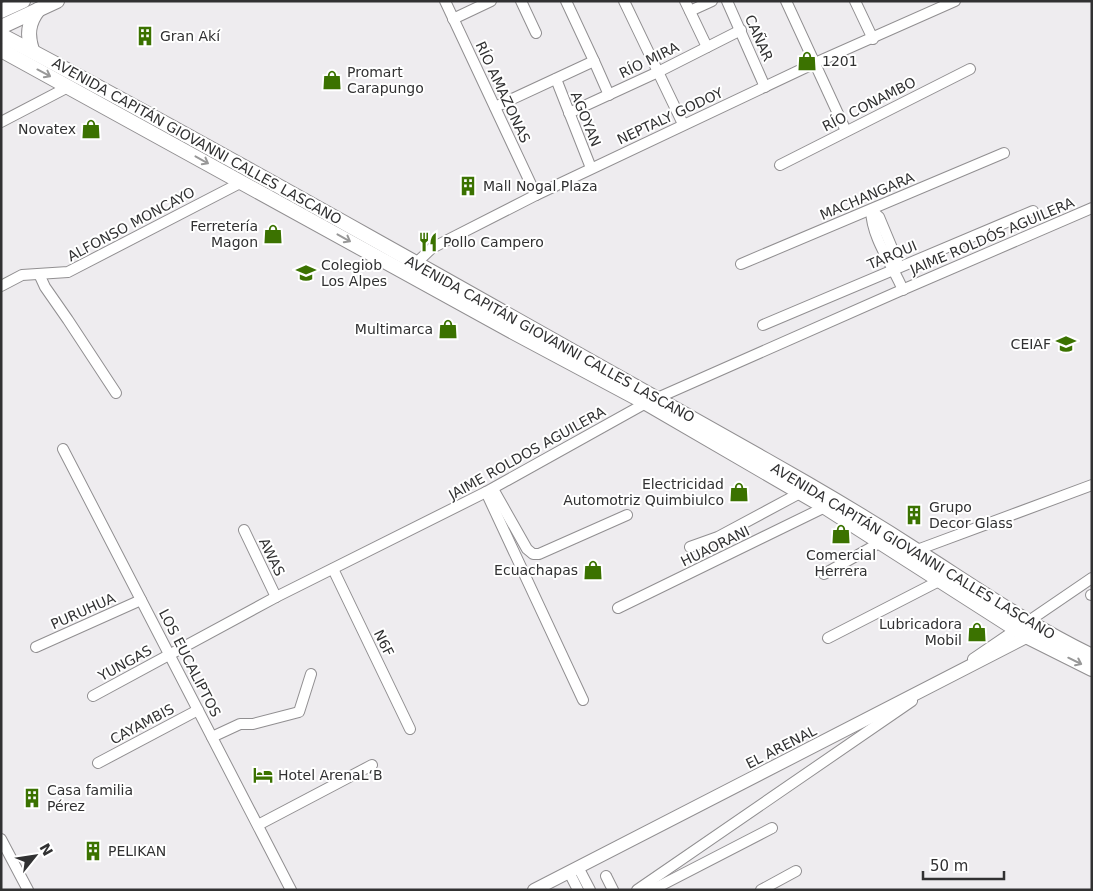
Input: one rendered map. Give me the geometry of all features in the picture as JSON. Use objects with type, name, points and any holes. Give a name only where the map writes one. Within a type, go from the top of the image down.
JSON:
[{"type":"main road","points":[[1,11],[23,1]]},
{"type":"main road","points":[[1,27],[57,1]]},
{"type":"main road","points":[[32,50],[28,31],[33,17],[38,10]]},
{"type":"main road","name":"AVENIDA CAPITÁN GIOVANNI CALLES LASCANO","points":[[1,35],[198,141],[411,268],[833,499],[917,550],[1014,614],[1034,633],[1092,656]]},
{"type":"main road","name":"AVENIDA CAPITÁN GIOVANNI CALLES LASCANO","points":[[1,50],[70,86],[242,182],[411,268]]},
{"type":"main road","name":"AVENIDA CAPITÁN GIOVANNI CALLES LASCANO","points":[[651,401],[941,580],[1034,633],[1092,669]]},
{"type":"street","name":"RÍO AMAZONAS","points":[[445,1],[536,194]]},
{"type":"street","points":[[453,19],[491,1]]},
{"type":"street","points":[[521,1],[536,33]]},
{"type":"street","points":[[566,1],[609,95]]},
{"type":"street","points":[[624,1],[682,124]]},
{"type":"street","points":[[685,1],[707,47]]},
{"type":"street","points":[[690,12],[712,1]]},
{"type":"street","name":"CAÑAR","points":[[727,1],[765,86]]},
{"type":"street","points":[[786,1],[846,131]]},
{"type":"street","points":[[855,1],[873,39]]},
{"type":"street","name":"NEPTALY GODOY","points":[[411,268],[432,248],[536,194],[682,124],[955,1]]},
{"type":"street","name":"RÍO MIRA","points":[[570,113],[658,72],[741,30]]},
{"type":"street","points":[[495,107],[594,61]]},
{"type":"street","name":"RÍO CONAMBO","points":[[780,164],[970,69]]},
{"type":"street","name":"AGOYAN","points":[[556,79],[592,168]]},
{"type":"street","points":[[1,122],[70,86]]},
{"type":"street","name":"MACHANGARA","points":[[741,264],[1004,153]]},
{"type":"street","name":"ALFONSO MONCAYO","points":[[1,286],[22,276],[68,272],[242,182]]},
{"type":"street","name":"JAIME ROLDÓS AGUILERA","points":[[902,290],[1092,208]]},
{"type":"street","points":[[871,210],[872,222],[902,290]]},
{"type":"street","name":"TARQUI","points":[[763,325],[1033,211]]},
{"type":"street","points":[[39,274],[45,287],[116,393]]},
{"type":"street","name":"JAIME ROLDOS AGUILERA","points":[[170,653],[276,597],[489,490],[651,401],[902,290]]},
{"type":"street","name":"LOS EUCALIPTOS","points":[[63,450],[170,653],[291,890]]},
{"type":"street","points":[[917,550],[1092,485]]},
{"type":"street","points":[[489,490],[527,549],[533,554],[539,554],[627,515]]},
{"type":"street","points":[[489,490],[583,700]]},
{"type":"street","points":[[690,547],[718,537],[800,493]]},
{"type":"street","name":"HUAORANI","points":[[618,608],[825,508]]},
{"type":"street","name":"AWAS","points":[[244,530],[276,597]]},
{"type":"street","points":[[824,574],[881,542]]},
{"type":"street","name":"N6F","points":[[333,568],[410,729]]},
{"type":"street","points":[[637,890],[1092,578]]},
{"type":"street","points":[[828,638],[941,580]]},
{"type":"street","name":"PURUHUA","points":[[36,647],[142,600]]},
{"type":"street","name":"EL ARENAL","points":[[534,890],[1034,633]]},
{"type":"street","name":"YUNGAS","points":[[92,696],[170,653]]},
{"type":"street","points":[[212,737],[240,724],[253,724],[299,712],[311,674]]},
{"type":"street","name":"CAYAMBIS","points":[[98,763],[198,710]]},
{"type":"street","points":[[258,825],[372,765]]},
{"type":"street","points":[[654,889],[772,828]]},
{"type":"street","points":[[1,839],[28,890]]},
{"type":"street","points":[[574,870],[578,890]]},
{"type":"street","points":[[574,870],[590,890]]},
{"type":"street","points":[[761,890],[796,871]]},
{"type":"street","points":[[606,876],[613,890]]},
{"type":"place","name":"Gran Akí","points":[[145,36]]},
{"type":"place","name":"1201","points":[[807,61]]},
{"type":"place","name":"Promart Carapungo","points":[[332,80]]},
{"type":"place","name":"Novatex","points":[[91,129]]},
{"type":"place","name":"Mall Nogal Plaza","points":[[468,186]]},
{"type":"place","name":"Ferretería Magon","points":[[273,234]]},
{"type":"place","name":"Pollo Campero","points":[[428,242]]},
{"type":"place","name":"Colegiob Los Alpes","points":[[306,273]]},
{"type":"place","name":"Multimarca","points":[[448,329]]},
{"type":"place","name":"CEIAF","points":[[1066,344]]},
{"type":"place","name":"Electricidad Automotriz Quimbiulco","points":[[739,492]]},
{"type":"place","name":"Grupo Decor Glass","points":[[914,515]]},
{"type":"place","name":"Comercial Herrera","points":[[841,534]]},
{"type":"place","name":"Ecuachapas","points":[[593,570]]},
{"type":"place","name":"Lubricadora Mobil","points":[[977,632]]},
{"type":"place","name":"Hotel ArenaL‘B","points":[[263,775]]},
{"type":"place","name":"Casa familia Pérez","points":[[32,798]]},
{"type":"place","name":"PELIKAN","points":[[93,851]]}]
